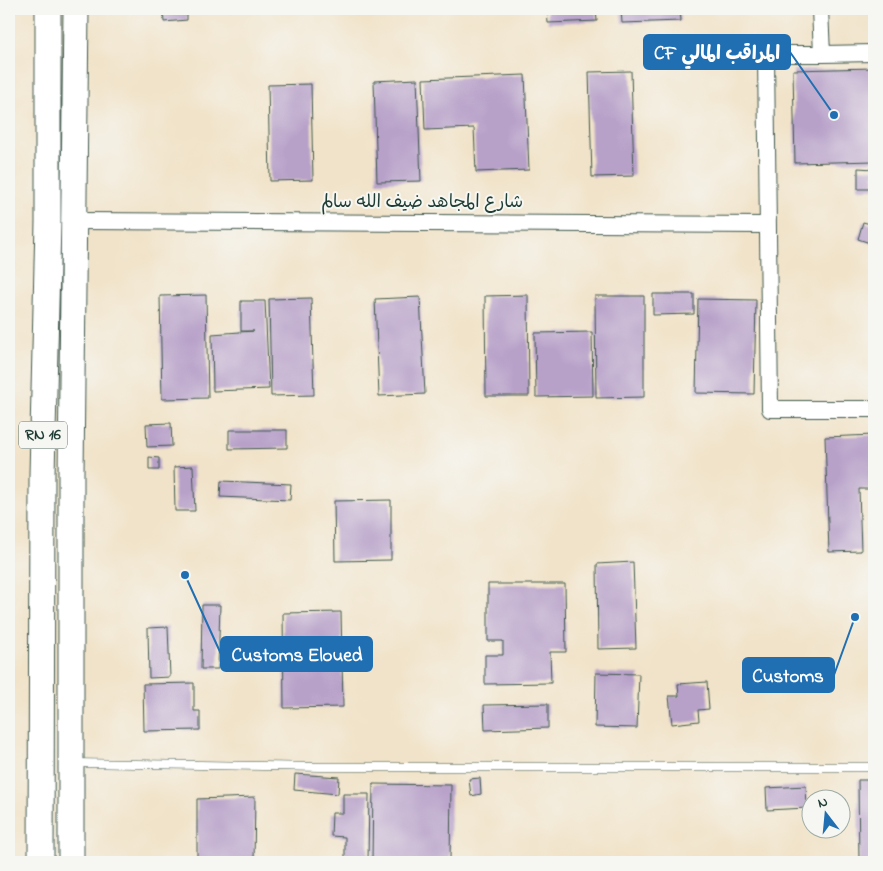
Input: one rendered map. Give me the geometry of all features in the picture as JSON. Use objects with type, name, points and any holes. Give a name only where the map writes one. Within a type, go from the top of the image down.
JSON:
[{"type":"main road","name":"RN 16","points":[[41,862],[42,476],[48,222],[48,9]]},
{"type":"main road","name":"RN 16","points":[[71,862],[69,763],[76,9]]},
{"type":"street","points":[[820,9],[822,54]]},
{"type":"street","points":[[874,53],[766,54],[770,409],[874,409]]},
{"type":"street","name":"شارع المجاهد ضيف الله سالم","points":[[75,221],[768,225]]},
{"type":"lane","points":[[69,763],[322,767],[874,767]]},
{"type":"building","points":[[163,9],[187,9],[187,20],[164,22]]},
{"type":"building","points":[[547,9],[596,9],[597,21],[548,23]]},
{"type":"building","points":[[621,9],[680,9],[681,21],[622,23]]},
{"type":"building","points":[[874,68],[874,161],[795,163],[793,70]]},
{"type":"building","points":[[631,71],[634,176],[592,177],[589,72]]},
{"type":"building","points":[[525,75],[529,170],[476,172],[474,128],[425,130],[423,79]]},
{"type":"building","points":[[417,79],[421,181],[377,182],[374,81]]},
{"type":"building","points":[[311,84],[313,180],[270,181],[268,85]]},
{"type":"building","points":[[858,168],[874,169],[874,189],[858,189]]},
{"type":"building","points":[[863,222],[874,225],[873,244],[858,239]]},
{"type":"building","points":[[653,294],[694,294],[694,314],[653,315]]},
{"type":"building","points":[[206,295],[208,398],[162,399],[160,296]]},
{"type":"building","points":[[528,295],[529,396],[486,396],[485,296]]},
{"type":"building","points":[[595,296],[644,296],[644,397],[596,398]]},
{"type":"building","points":[[420,297],[425,394],[379,396],[375,299]]},
{"type":"building","points":[[311,298],[314,395],[271,396],[269,299]]},
{"type":"building","points":[[698,299],[756,300],[754,394],[696,393]]},
{"type":"building","points":[[241,301],[265,301],[269,389],[213,391],[212,334],[254,331],[241,331]]},
{"type":"building","points":[[592,332],[593,396],[536,397],[535,333]]},
{"type":"building","points":[[171,423],[172,446],[147,447],[146,424]]},
{"type":"building","points":[[229,430],[287,430],[287,448],[229,449]]},
{"type":"building","points":[[874,435],[874,489],[859,489],[861,551],[829,552],[825,437]]},
{"type":"building","points":[[149,457],[159,458],[159,470],[149,470]]},
{"type":"building","points":[[193,466],[195,511],[175,511],[174,467]]},
{"type":"building","points":[[221,481],[291,484],[290,500],[220,497]]},
{"type":"building","points":[[391,500],[391,560],[335,561],[334,501]]},
{"type":"building","points":[[633,562],[636,648],[598,649],[597,564]]},
{"type":"building","points":[[488,584],[565,584],[566,652],[550,652],[551,683],[485,684],[485,655],[503,655],[503,641],[488,641]]},
{"type":"building","points":[[202,605],[220,605],[218,669],[201,669]]},
{"type":"building","points":[[341,612],[343,707],[284,708],[283,613]]},
{"type":"building","points":[[168,627],[170,677],[149,678],[148,628]]},
{"type":"building","points":[[596,673],[639,674],[637,728],[595,727]]},
{"type":"building","points":[[707,682],[709,709],[698,710],[699,721],[672,724],[669,696],[679,696],[678,684]]},
{"type":"building","points":[[194,683],[194,711],[200,711],[200,730],[144,731],[143,684]]},
{"type":"building","points":[[548,704],[548,728],[485,730],[484,705]]},
{"type":"building","points":[[295,774],[339,777],[338,794],[294,790]]},
{"type":"building","points":[[480,778],[481,794],[471,796],[469,779]]},
{"type":"building","points":[[858,780],[874,780],[874,862],[859,862]]},
{"type":"building","points":[[373,784],[451,785],[450,862],[372,862]]},
{"type":"building","points":[[806,786],[806,788],[800,788],[800,808],[767,810],[766,788]]},
{"type":"building","points":[[343,794],[369,794],[368,862],[345,862],[345,837],[331,836],[332,813],[343,813]]},
{"type":"building","points":[[255,797],[254,862],[197,862],[197,799]]},
{"type":"place","name":"CF المراقب المالي","points":[[834,115]]},
{"type":"place","name":"Customs Eloued","points":[[185,575]]},
{"type":"place","name":"Customs","points":[[855,617]]}]
